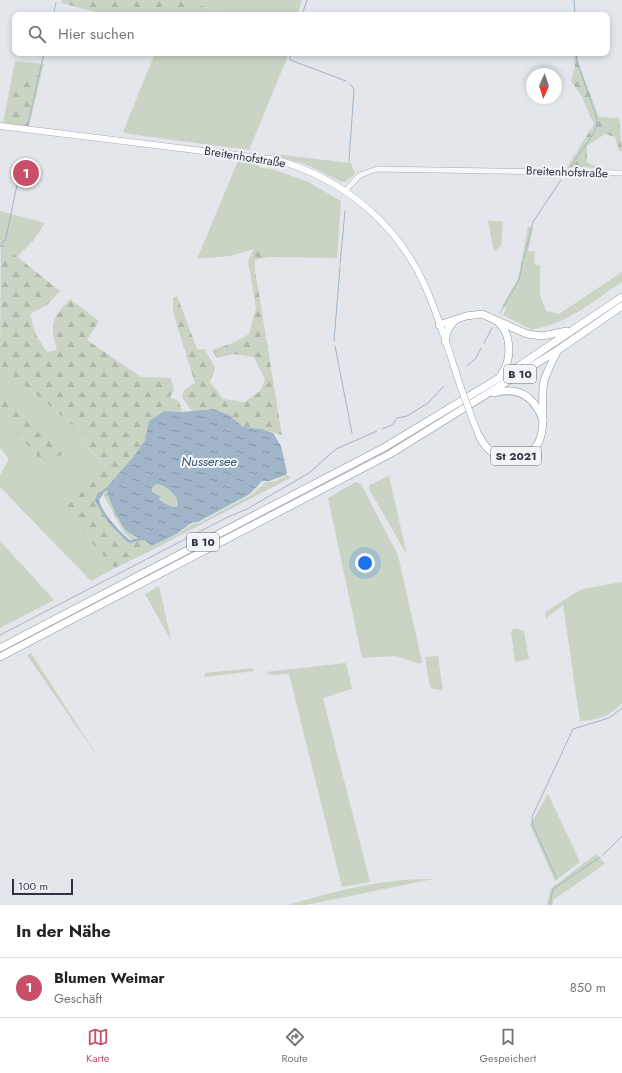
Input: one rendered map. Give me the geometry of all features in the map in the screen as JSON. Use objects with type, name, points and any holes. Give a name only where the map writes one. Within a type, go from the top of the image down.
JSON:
[{"type":"highway","name":"B 10","points":[[0,648],[386,447],[499,378],[622,297]]},
{"type":"highway","name":"B 10","points":[[0,657],[390,454],[558,350],[622,306]]},
{"type":"highway","points":[[440,325],[474,314],[482,314],[495,319],[514,330],[527,334],[542,336],[574,329]]},
{"type":"highway","points":[[495,319],[501,325],[507,336],[509,351],[508,362],[499,378]]},
{"type":"highway","points":[[445,341],[448,329],[455,320]]},
{"type":"highway","points":[[544,424],[544,380],[558,350]]},
{"type":"highway","points":[[482,397],[506,390],[525,395],[535,404],[544,424]]},
{"type":"highway","name":"St 2021","points":[[479,436],[489,450],[496,455],[503,457],[520,456],[529,452],[536,446],[542,437],[544,424]]},
{"type":"main road","name":"Breitenhofstraße","points":[[0,126],[277,160],[327,179],[345,191]]},
{"type":"main road","name":"St 2021","points":[[345,191],[366,206],[388,226],[409,257],[426,287],[479,436]]},
{"type":"street","name":"Breitenhofstraße","points":[[345,191],[360,175],[377,169],[622,174]]},
{"type":"green space","points":[[63,0],[183,0],[220,12],[96,12],[61,3]]},
{"type":"green space","points":[[183,0],[302,0],[298,12],[220,12]]},
{"type":"green space","points":[[154,56],[288,56],[249,150],[123,132]]},
{"type":"green space","points":[[574,56],[578,56],[578,62],[599,117],[619,118],[622,151],[619,151],[615,137],[605,134],[587,146],[587,162],[599,168],[574,167],[566,169],[594,124],[581,95],[571,81],[575,68]]},
{"type":"green space","points":[[15,61],[44,64],[41,75],[25,82],[16,93],[11,108],[10,125],[3,124]]},
{"type":"green space","points":[[41,75],[29,126],[10,125],[12,99],[15,92],[24,82]]},
{"type":"green space","points":[[273,154],[351,163],[355,174],[345,182],[342,182],[305,164],[273,156]]},
{"type":"green space","points":[[238,161],[256,164],[261,168],[272,169],[308,182],[341,201],[337,258],[268,257],[270,255],[254,249],[230,256],[197,259]]},
{"type":"green space","points":[[0,211],[45,223],[33,241],[17,257],[0,244]]},
{"type":"green space","points":[[488,220],[503,222],[501,246],[494,252]]},
{"type":"green space","points":[[528,227],[533,228],[528,251],[535,252],[534,264],[540,265],[540,295],[546,311],[559,314],[622,272],[622,282],[569,317],[534,329],[534,331],[503,315],[506,309],[502,306],[518,279]]},
{"type":"green space","points":[[1,244],[60,291],[47,305],[30,314],[36,335],[47,352],[57,350],[53,333],[54,322],[59,312],[70,299],[99,321],[87,340],[141,377],[171,378],[174,390],[170,397],[179,401],[182,412],[165,411],[150,421],[145,440],[134,456],[107,488],[97,494],[95,500],[117,532],[129,543],[144,540],[152,546],[152,550],[115,568],[62,511],[107,468],[81,440],[86,436],[0,365]]},
{"type":"green space","points":[[254,249],[269,250],[270,255],[268,257],[255,260],[255,270],[282,435],[262,429],[243,427],[229,415],[213,409],[192,411],[182,397],[184,390],[195,383],[173,312],[173,298],[177,296],[197,349],[205,349],[215,368],[210,382],[223,399],[245,402],[261,390],[265,379],[254,357],[234,354],[217,358],[212,350],[233,343],[249,334],[256,308],[248,260]]},
{"type":"green space","points":[[0,365],[86,436],[81,440],[107,469],[63,511],[115,568],[91,581],[0,487],[0,475],[9,459],[0,448],[0,415],[44,463],[66,453],[0,394]]},
{"type":"green space","points":[[0,394],[66,453],[44,463],[0,415]]},
{"type":"green space","points":[[288,475],[290,478],[152,550],[152,546],[177,535],[192,524],[199,523],[251,495],[266,482],[276,481]]},
{"type":"green space","points":[[389,476],[407,555],[369,489],[370,485]]},
{"type":"green space","points":[[356,482],[361,484],[398,555],[422,662],[420,664],[396,656],[362,658],[328,498]]},
{"type":"green space","points":[[156,484],[164,486],[174,495],[178,506],[175,507],[168,505],[152,492],[152,488]]},
{"type":"green space","points":[[107,488],[126,529],[140,538],[131,539],[123,531],[104,496]]},
{"type":"green space","points":[[0,541],[54,600],[0,628]]},
{"type":"green space","points":[[622,582],[622,703],[608,714],[592,720],[580,721],[563,605],[546,618],[545,612],[582,589]]},
{"type":"green space","points":[[159,586],[171,640],[145,594]]},
{"type":"green space","points":[[514,628],[524,631],[529,659],[515,662],[511,632]]},
{"type":"green space","points":[[31,653],[101,762],[27,655]]},
{"type":"green space","points":[[438,656],[443,690],[433,689],[430,687],[425,657]]},
{"type":"green space","points":[[346,663],[352,689],[323,698],[370,882],[342,887],[289,674],[271,675],[266,672]]},
{"type":"green space","points":[[252,668],[254,671],[204,677],[205,673]]},
{"type":"green space","points":[[548,794],[580,862],[555,881],[530,825]]},
{"type":"green space","points":[[596,854],[605,864],[553,900],[553,905],[547,905],[550,890]]},
{"type":"green space","points":[[415,879],[433,879],[306,905],[288,905],[360,886]]},
{"type":"water","name":"Nussersee","points":[[213,409],[229,415],[243,427],[262,429],[273,433],[281,446],[287,472],[286,475],[269,481],[262,481],[250,494],[198,522],[191,523],[177,534],[152,546],[144,540],[129,543],[114,529],[101,512],[95,500],[97,494],[107,487],[134,456],[145,440],[149,421],[165,411],[182,412]],"holes":[[[156,484],[164,486],[168,489],[176,498],[178,506],[171,506],[159,499],[161,497],[152,492],[152,488]],[[107,489],[117,516],[123,526],[129,533],[139,538],[130,540],[107,516],[99,500]]]},
{"type":"waterway","points":[[303,12],[307,0]]},
{"type":"waterway","points":[[574,0],[575,12]]},
{"type":"waterway","points":[[54,12],[56,3]]},
{"type":"waterway","points":[[28,124],[43,56]]},
{"type":"waterway","points":[[290,56],[290,60],[346,81]]},
{"type":"waterway","points":[[571,166],[593,134],[597,125],[596,116],[576,56]]},
{"type":"waterway","points":[[349,161],[354,89],[350,84]]},
{"type":"waterway","points":[[524,258],[533,222],[561,180]]},
{"type":"waterway","points":[[0,247],[6,238],[17,185]]},
{"type":"waterway","points":[[340,265],[345,211]]},
{"type":"waterway","points":[[500,313],[519,280],[523,261]]},
{"type":"waterway","points":[[334,341],[340,267]]},
{"type":"waterway","points":[[484,343],[492,328]]},
{"type":"waterway","points":[[335,346],[352,433]]},
{"type":"waterway","points":[[467,366],[476,358],[481,348]]},
{"type":"waterway","points":[[382,429],[392,425],[397,418],[407,416],[428,403],[444,386]]},
{"type":"waterway","points":[[0,635],[226,518],[247,509],[309,473],[336,449],[377,431]]},
{"type":"waterway","points":[[557,879],[533,826],[532,817],[573,729],[609,718],[622,708]]},
{"type":"waterway","points":[[603,855],[622,836]]},
{"type":"waterway","points":[[550,905],[553,889],[600,857]]},
{"type":"place","name":"Blumen Weimar","points":[[26,173]]}]
